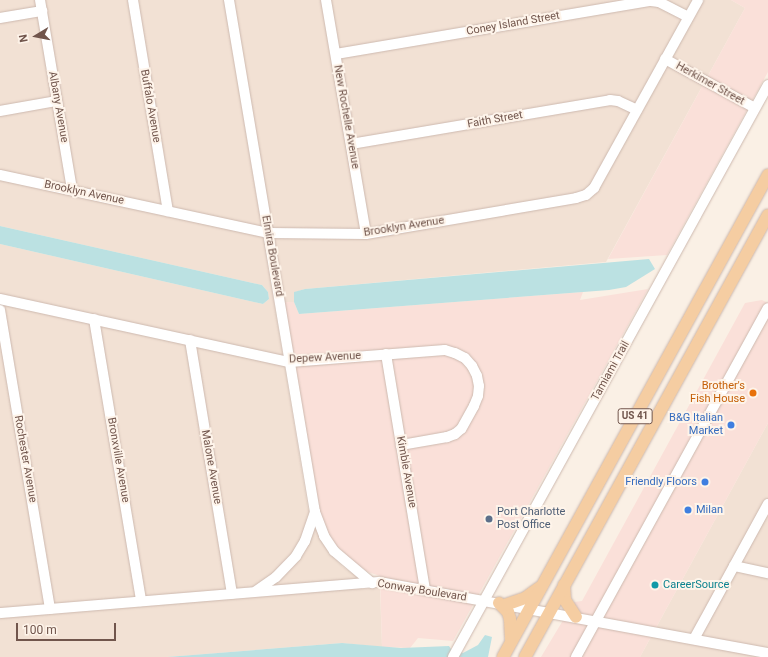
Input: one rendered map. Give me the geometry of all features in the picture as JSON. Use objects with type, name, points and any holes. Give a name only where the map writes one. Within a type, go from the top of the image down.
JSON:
[{"type":"main road","name":"US 41","points":[[503,657],[768,175]]},
{"type":"main road","name":"US 41","points":[[525,657],[768,215]]},
{"type":"main road","points":[[564,585],[565,600],[576,618]]},
{"type":"main road","points":[[511,643],[510,619],[508,612],[502,604],[525,598],[542,586]]},
{"type":"street","name":"Albany Avenue","points":[[40,0],[72,190]]},
{"type":"street","name":"Buffalo Avenue","points":[[133,0],[168,211]]},
{"type":"street","name":"Elmira Boulevard","points":[[230,0],[315,512],[324,536],[334,551],[372,583]]},
{"type":"street","name":"New Rochelle Avenue","points":[[326,0],[366,234]]},
{"type":"street","name":"Brooklyn Avenue","points":[[0,175],[269,233],[366,234],[576,198],[586,195],[594,188],[698,0]]},
{"type":"street","name":"Coney Island Street","points":[[336,54],[651,1],[659,2],[688,17]]},
{"type":"street","points":[[0,18],[42,11]]},
{"type":"street","name":"Herkimer Street","points":[[665,59],[755,108]]},
{"type":"street","name":"Tamiami Trail","points":[[455,653],[768,85]]},
{"type":"street","name":"Faith Street","points":[[351,144],[610,100],[618,101],[637,110]]},
{"type":"street","points":[[0,111],[57,101]]},
{"type":"street","name":"Depew Avenue","points":[[0,299],[290,362],[445,350],[456,353],[465,358],[472,366],[477,376],[479,386],[474,406],[461,429],[455,434],[401,445]]},
{"type":"street","points":[[576,657],[768,308]]},
{"type":"street","name":"Rochester Avenue","points":[[0,310],[50,609]]},
{"type":"street","name":"Bronxville Avenue","points":[[94,319],[141,601]]},
{"type":"street","name":"Malone Avenue","points":[[190,340],[232,594]]},
{"type":"street","name":"Kimble Avenue","points":[[386,354],[425,589]]},
{"type":"street","points":[[694,639],[768,504]]},
{"type":"street","name":"Elmira Boulevard","points":[[254,592],[276,577],[296,556],[305,541],[315,512]]},
{"type":"street","points":[[734,566],[768,572]]},
{"type":"street","name":"Conway Boulevard","points":[[0,613],[380,582],[425,589],[529,610],[768,653]]},
{"type":"shaded area","points":[[0,0],[224,0],[308,508],[319,535],[328,551],[343,567],[359,578],[362,589],[380,588],[382,647],[342,643],[167,657],[0,657],[0,244],[263,304],[269,299],[268,292],[262,285],[0,226]]},
{"type":"shaded area","points":[[233,0],[731,0],[745,8],[606,262],[305,289],[295,292],[294,302],[284,302]]},
{"type":"shaded area","points":[[731,0],[768,0],[768,72],[667,255],[608,259],[745,8]]},
{"type":"shaded area","points":[[648,289],[453,641],[418,638],[410,648],[382,647],[380,576],[368,572],[352,561],[334,543],[322,521],[316,498],[284,302],[294,302],[299,314],[583,292],[580,300]]},
{"type":"shaded area","points":[[762,300],[768,303],[768,423],[640,657],[541,657],[574,602],[582,601],[745,303]]},
{"type":"shaded area","points":[[768,423],[768,657],[640,657]]},
{"type":"water","points":[[0,226],[262,285],[268,292],[269,299],[263,304],[0,244]]},
{"type":"water","points":[[649,259],[655,269],[626,287],[609,290],[299,314],[294,302],[294,292],[305,289]]},
{"type":"water","points":[[485,635],[492,637],[488,657],[167,657],[342,643],[401,648],[449,646],[451,649],[463,653],[478,645]]},
{"type":"place","name":"Brother's Fish House","points":[[753,393]]},
{"type":"place","name":"B&G Italian Market","points":[[731,425]]},
{"type":"place","name":"Friendly Floors","points":[[705,482]]},
{"type":"place","name":"Milan","points":[[688,510]]},
{"type":"place","name":"Port Charlotte Post Office","points":[[489,519]]},
{"type":"place","name":"CareerSource","points":[[655,585]]}]
